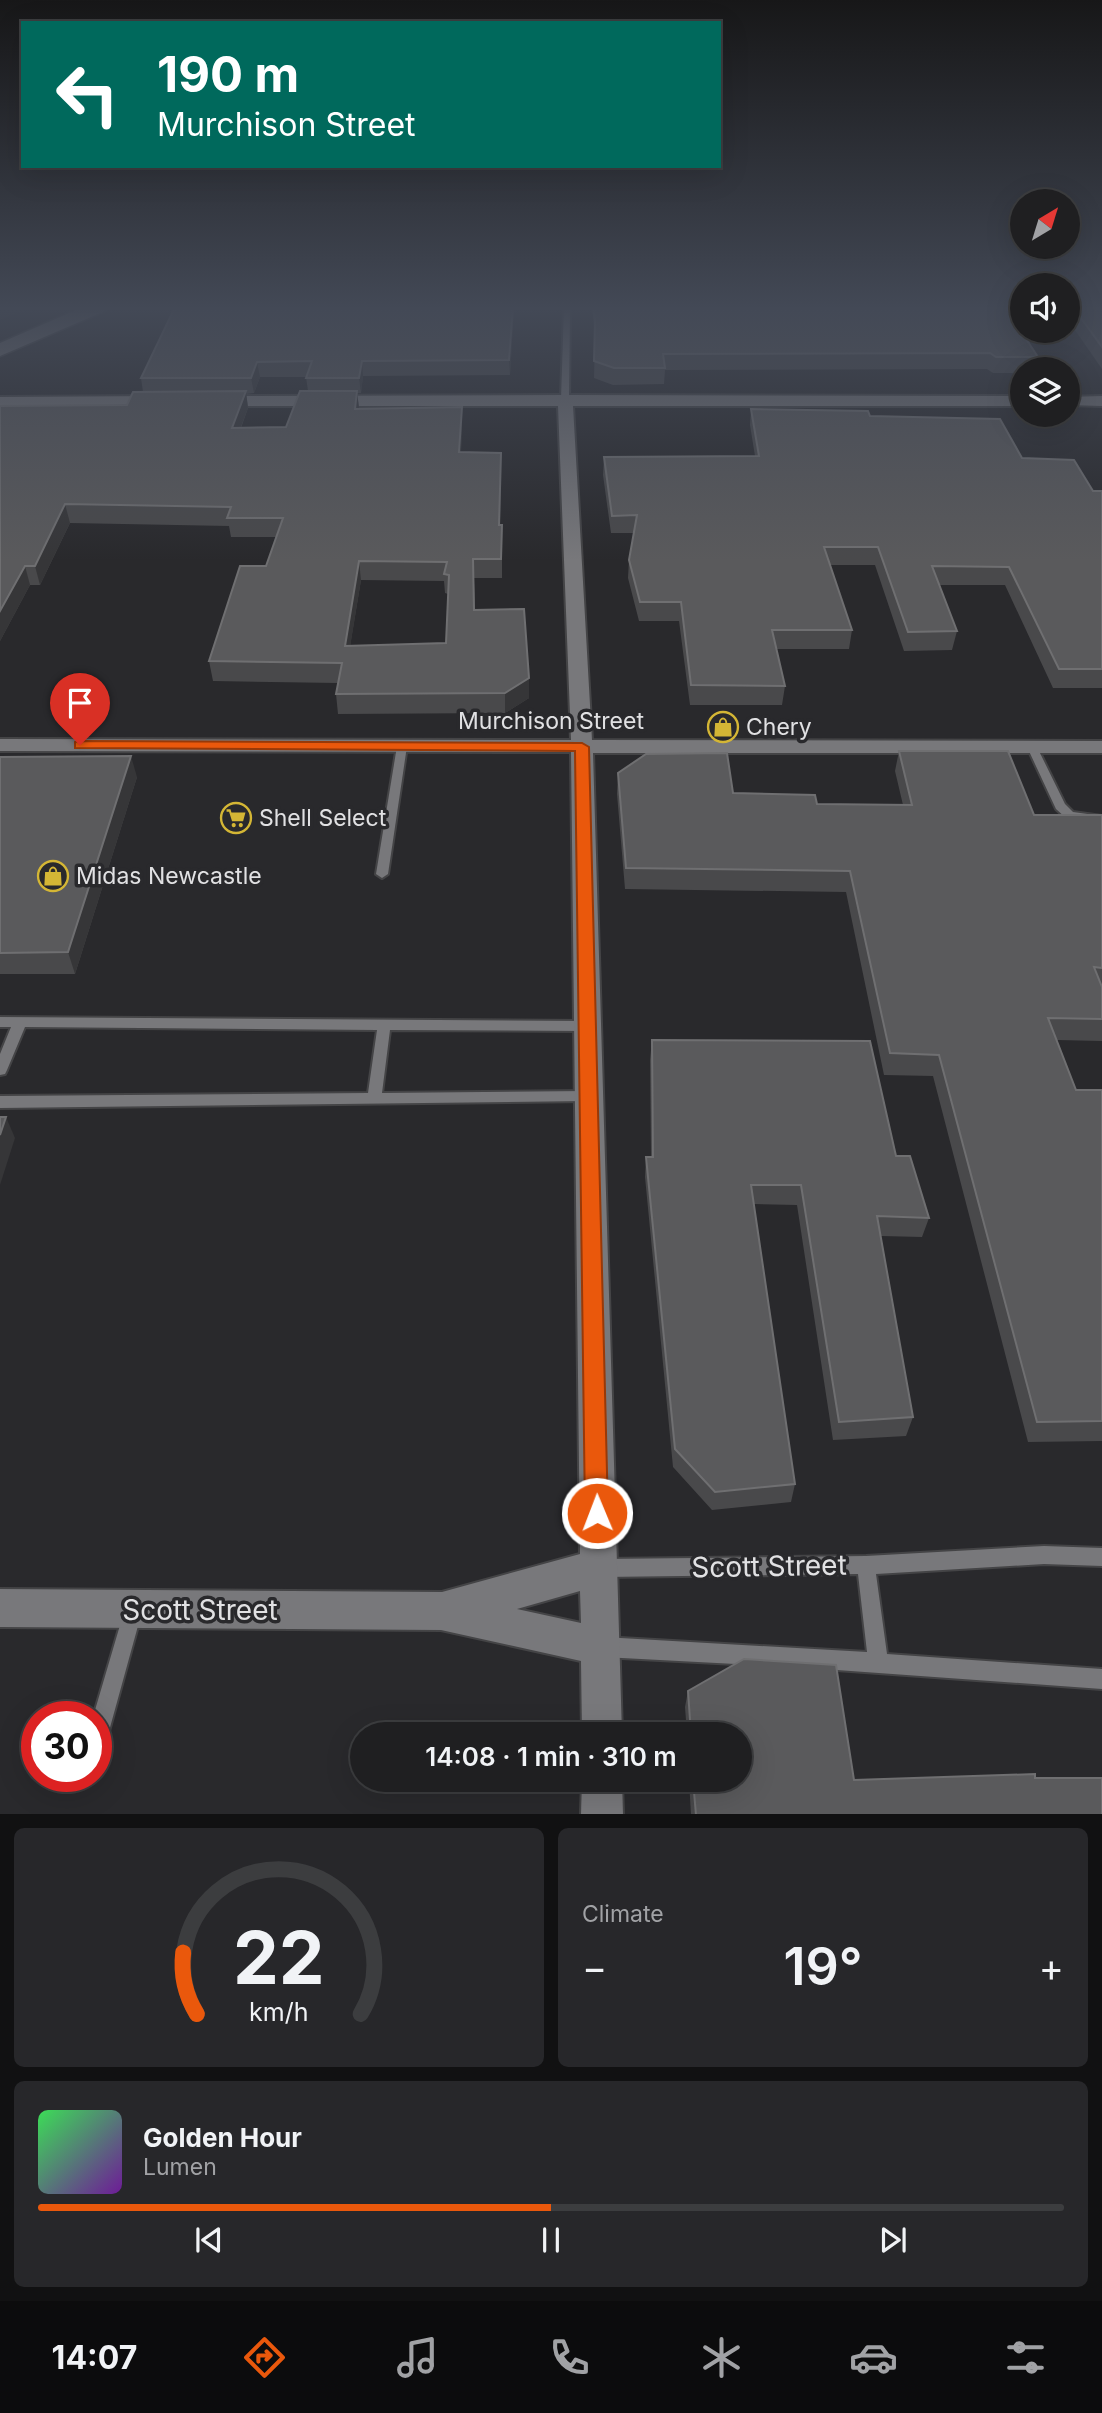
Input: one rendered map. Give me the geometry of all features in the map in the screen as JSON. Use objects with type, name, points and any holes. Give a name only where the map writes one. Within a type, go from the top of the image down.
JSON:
[{"type":"street","points":[[0,402],[565,399],[1010,401]]},
{"type":"street","points":[[565,399],[582,747],[587,1096],[602,1722]]},
{"type":"street","points":[[1080,401],[1102,401]]},
{"type":"street","name":"Murchison Street","points":[[0,745],[1033,749],[1102,747]]},
{"type":"street","name":"Scott Street","points":[[441,1611],[598,1568]]},
{"type":"street","name":"Scott Street","points":[[0,1608],[441,1611],[602,1647]]},
{"type":"street","points":[[602,1792],[602,1814]]},
{"type":"lane","points":[[565,392],[565,399]]},
{"type":"lane","points":[[382,874],[402,746]]},
{"type":"lane","points":[[1033,749],[1060,806],[1070,815],[1102,820]]},
{"type":"lane","points":[[0,1021],[586,1026]]},
{"type":"lane","points":[[0,1070],[20,1022]]},
{"type":"lane","points":[[374,1098],[384,1025]]},
{"type":"lane","points":[[0,1102],[587,1096]]},
{"type":"lane","name":"Scott Street","points":[[598,1568],[866,1565],[1044,1555],[1102,1557]]},
{"type":"lane","points":[[866,1565],[878,1663]]},
{"type":"lane","points":[[107,1701],[133,1610]]},
{"type":"lane","name":"Scott Street","points":[[602,1647],[1102,1679]]},
{"type":"building","points":[[133,392],[246,392],[232,428],[286,427],[300,392],[357,392],[355,409],[462,407],[459,452],[501,453],[501,559],[473,559],[474,610],[524,609],[529,678],[505,693],[336,694],[342,663],[209,661],[240,566],[266,566],[283,518],[227,518],[231,507],[65,504],[35,566],[25,566],[0,611],[0,406],[127,405]],"holes":[[[359,561],[447,562],[444,574],[449,575],[446,643],[345,646]]]},
{"type":"building","points":[[751,409],[868,411],[870,416],[1000,419],[1022,458],[1074,460],[1093,491],[1102,491],[1102,669],[1059,669],[1009,567],[932,566],[957,631],[908,632],[878,547],[824,547],[852,630],[772,630],[785,686],[691,685],[681,602],[640,602],[629,560],[637,515],[612,516],[604,457],[759,456]]},
{"type":"building","points":[[899,751],[1008,751],[1034,815],[1102,815],[1102,968],[1094,967],[1102,987],[1102,1019],[1048,1018],[1076,1090],[1102,1090],[1102,1421],[1037,1422],[939,1055],[890,1053],[850,871],[626,868],[618,773],[646,754],[727,753],[733,793],[815,795],[817,804],[912,805]]},
{"type":"building","name":"Midas Newcastle","points":[[131,756],[68,952],[0,953],[0,757]]},
{"type":"building","points":[[652,1040],[870,1041],[896,1156],[910,1156],[929,1218],[877,1216],[913,1417],[839,1422],[801,1185],[751,1185],[795,1484],[715,1492],[675,1449],[646,1157],[653,1157]]},
{"type":"building","points":[[0,1117],[6,1117],[0,1135]]},
{"type":"building","points":[[744,1659],[836,1665],[854,1780],[1035,1774],[1035,1778],[1102,1778],[1102,1814],[696,1814],[694,1792],[752,1792],[752,1722],[690,1722],[688,1691]]},
{"type":"place","name":"Chery","points":[[723,727]]},
{"type":"place","name":"Shell Select","points":[[236,818]]},
{"type":"place","name":"Midas Newcastle","points":[[53,876]]},
{"type":"route","points":[[80,745],[582,747],[597,1513]]}]
